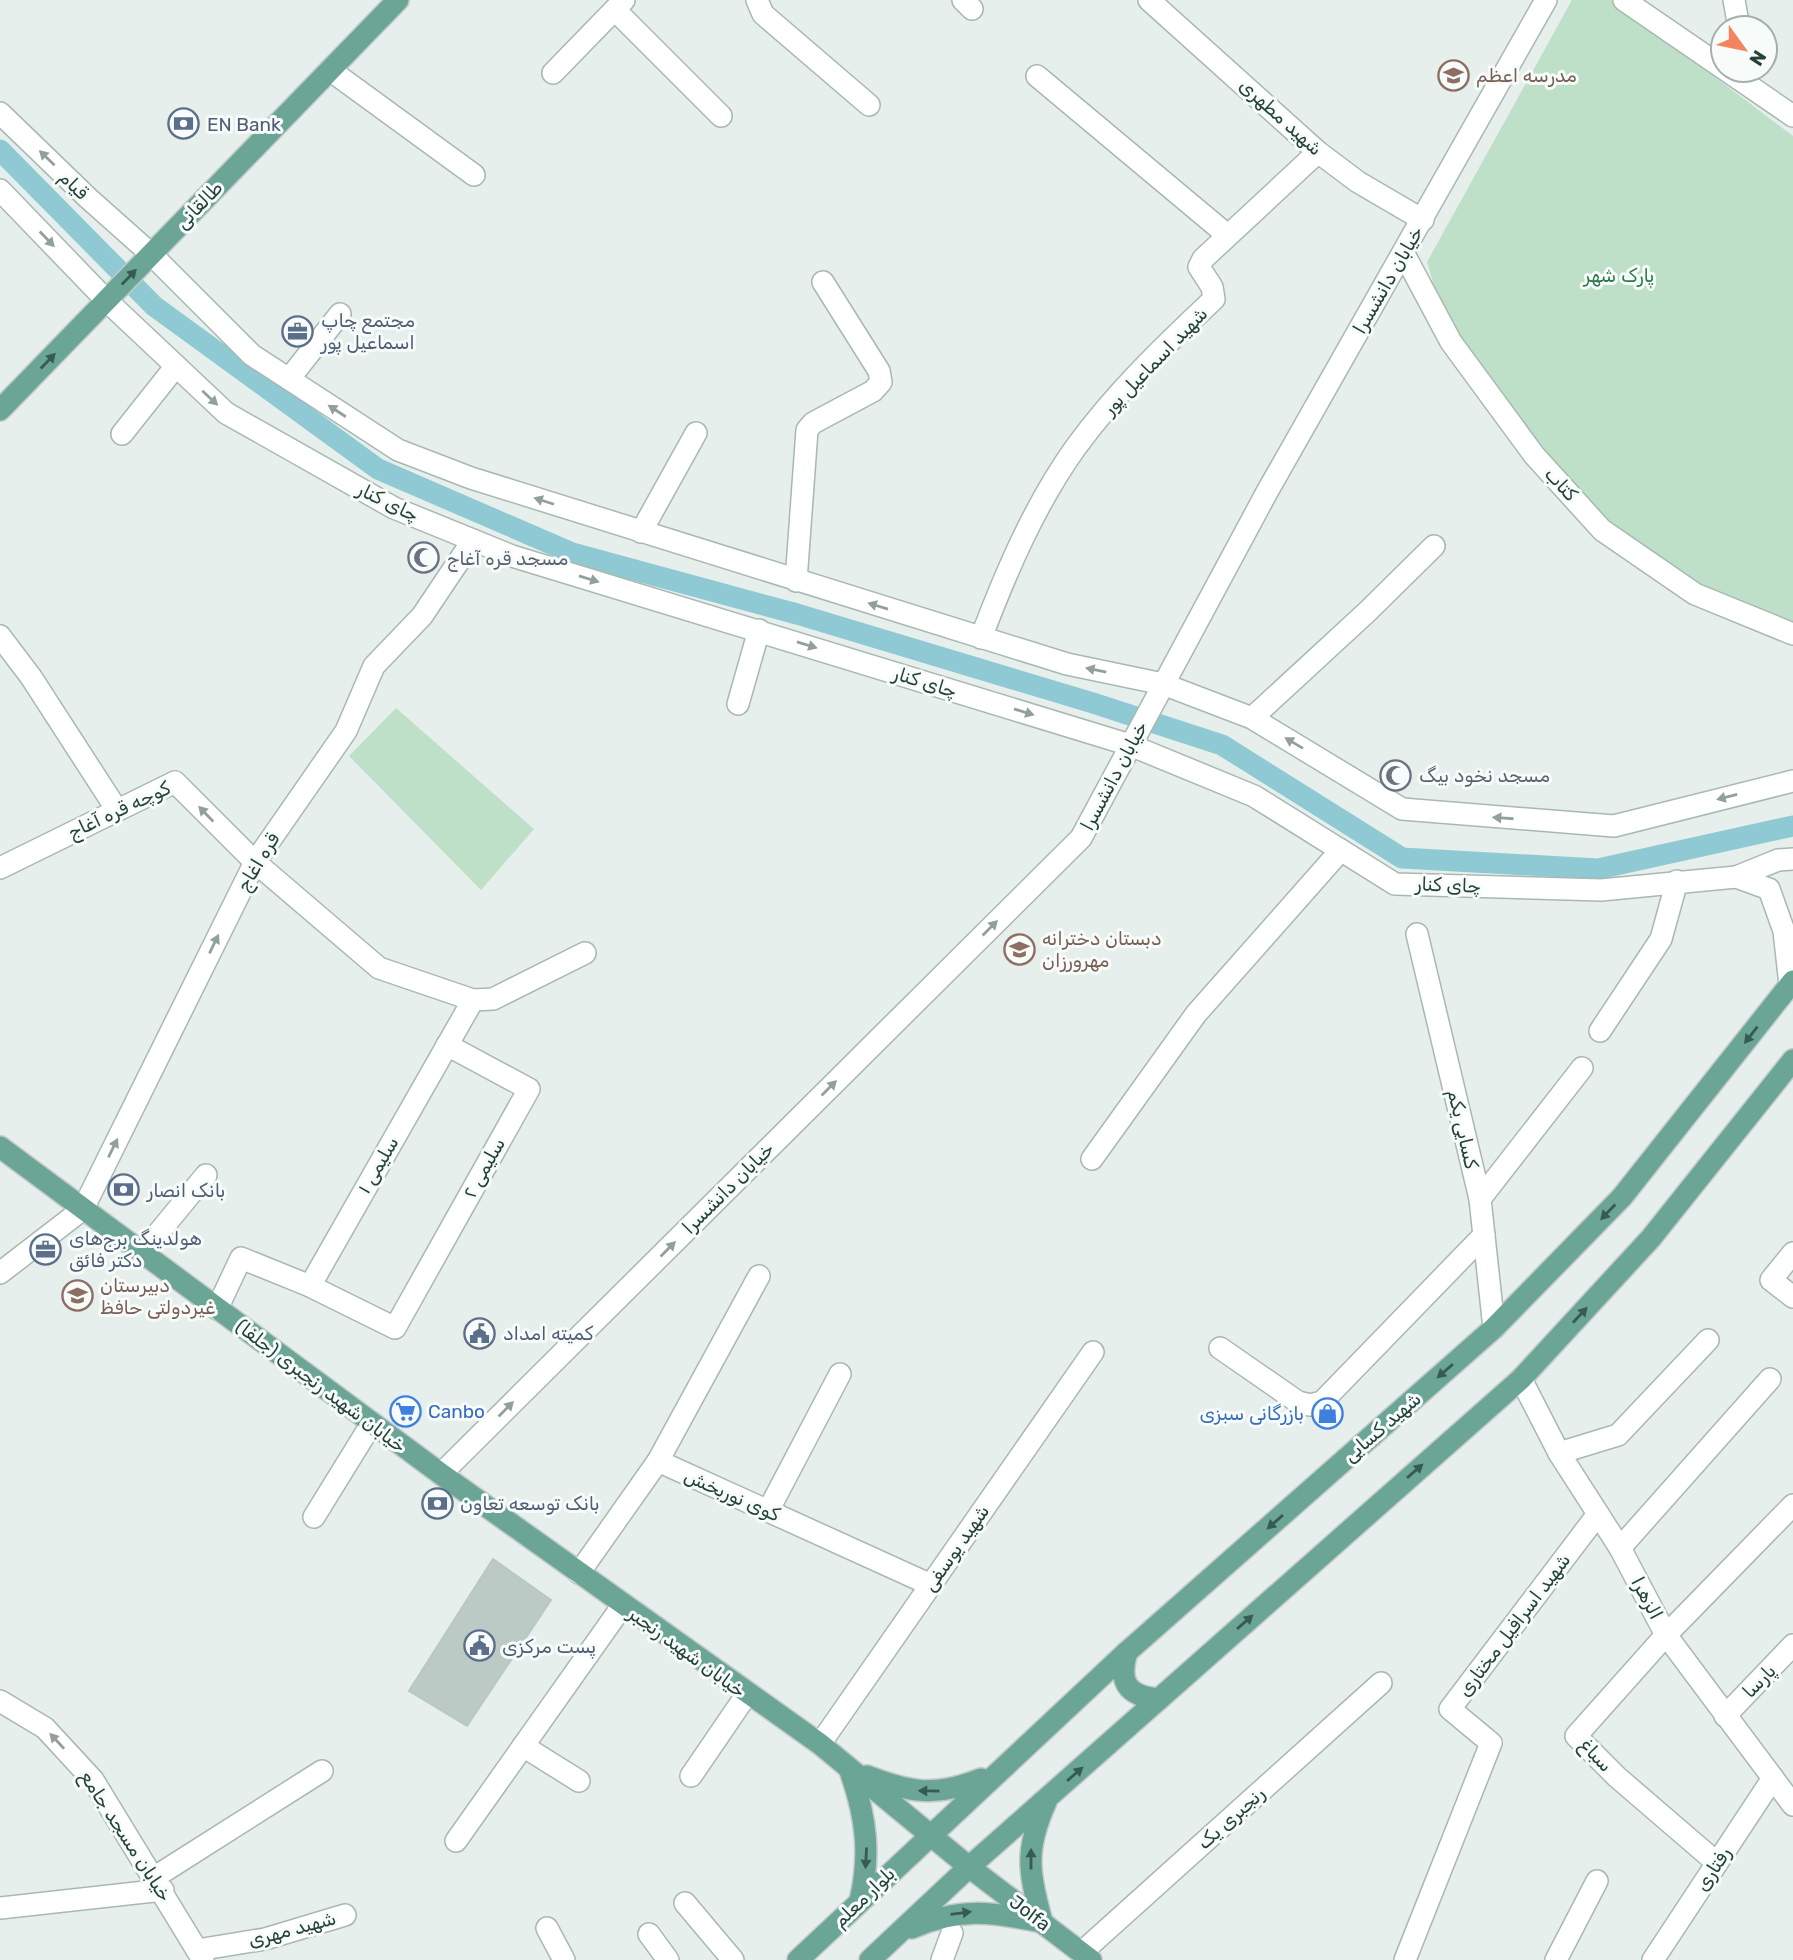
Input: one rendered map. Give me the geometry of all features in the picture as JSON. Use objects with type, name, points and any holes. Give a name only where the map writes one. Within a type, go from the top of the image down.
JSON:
[{"type":"main road","name":"طالقانی","points":[[0,410],[398,0]]},
{"type":"main road","name":"شهید کسایی","points":[[929,1834],[1127,1652],[1494,1328],[1622,1197],[1792,983]]},
{"type":"main road","points":[[870,1960],[969,1867],[1521,1378],[1651,1238],[1793,1060]]},
{"type":"main road","name":"خیابان شهید رنجبری (جلفا)","points":[[0,1147],[441,1475]]},
{"type":"main road","name":"خیابان شهید رنجبر","points":[[441,1475],[820,1744],[929,1834]]},
{"type":"main road","points":[[1127,1652],[1122,1669],[1127,1686],[1141,1698],[1159,1699]]},
{"type":"main road","points":[[849,1769],[900,1789],[929,1792],[953,1790],[994,1774]]},
{"type":"main road","points":[[849,1769],[865,1823],[868,1855],[860,1901]]},
{"type":"main road","points":[[897,1935],[940,1916],[970,1912],[1042,1922],[1029,1856],[1035,1827],[1048,1797]]},
{"type":"main road","name":"Jolfa","points":[[929,1834],[1086,1956]]},
{"type":"main road","name":"بلوار معلم","points":[[798,1960],[929,1834]]},
{"type":"street","points":[[757,0],[763,14],[869,105]]},
{"type":"street","name":"خیابان دانشسرا","points":[[441,1475],[1080,838],[1267,492],[1546,0]]},
{"type":"street","points":[[1624,0],[1709,59]]},
{"type":"street","name":"شهید مطهری","points":[[1157,3],[1318,152],[1358,182],[1423,220]]},
{"type":"street","points":[[553,73],[619,5],[721,116]]},
{"type":"street","points":[[330,69],[474,175]]},
{"type":"street","points":[[1037,76],[1227,234]]},
{"type":"street","points":[[1746,84],[1793,116]]},
{"type":"street","name":"قیام","points":[[0,113],[151,254]]},
{"type":"street","name":"شهید اسماعیل پور","points":[[981,638],[1017,552],[1076,448],[1134,377],[1214,299],[1212,287],[1199,267],[1227,234],[1318,152]]},
{"type":"street","points":[[0,190],[106,300]]},
{"type":"street","points":[[151,254],[252,355],[398,450],[471,478],[981,638],[1067,664],[1163,684],[1252,718],[1402,809],[1614,826],[1793,781]]},
{"type":"street","name":"کتاب","points":[[1404,254],[1451,342],[1534,455],[1602,530],[1695,594],[1793,634]]},
{"type":"street","points":[[796,581],[807,430],[813,423],[873,391],[881,382],[879,371],[823,282]]},
{"type":"street","name":"چای کنار","points":[[106,300],[226,413],[394,508],[512,556],[1130,745],[1254,796],[1395,884],[1601,890],[1736,877],[1778,860],[1793,859]]},
{"type":"street","points":[[289,379],[340,314]]},
{"type":"street","points":[[122,434],[176,366]]},
{"type":"street","points":[[641,532],[696,433]]},
{"type":"street","name":"قره اغاج","points":[[83,1209],[254,862],[346,731],[374,666],[422,615],[473,540]]},
{"type":"street","points":[[1252,718],[1434,546]]},
{"type":"street","points":[[738,704],[759,630]]},
{"type":"street","points":[[0,636],[31,677],[117,810]]},
{"type":"street","name":"کوچه قره آغاج","points":[[0,868],[176,782],[254,862]]},
{"type":"street","points":[[1092,1158],[1196,1014],[1341,849]]},
{"type":"street","points":[[254,862],[379,968],[472,1000],[493,999],[585,953]]},
{"type":"street","points":[[1736,877],[1769,889],[1784,931],[1792,983]]},
{"type":"street","points":[[1600,1031],[1661,939],[1676,881]]},
{"type":"street","name":"کسایی یکم","points":[[1418,934],[1480,1199],[1494,1328]]},
{"type":"street","name":"سلیمی ۱","points":[[310,1286],[472,1000]]},
{"type":"street","name":"سلیمی ۲","points":[[310,1286],[395,1328],[528,1090],[447,1045]]},
{"type":"street","points":[[1480,1199],[1583,1068]]},
{"type":"street","points":[[142,1253],[206,1175]]},
{"type":"street","points":[[0,1273],[83,1209]]},
{"type":"street","points":[[1220,1349],[1298,1402],[1310,1405],[1322,1402],[1484,1235]]},
{"type":"street","points":[[1793,1253],[1771,1280],[1793,1297]]},
{"type":"street","points":[[217,1309],[241,1258],[310,1286]]},
{"type":"street","points":[[579,1573],[658,1461],[759,1276]]},
{"type":"street","points":[[1559,1454],[1618,1435],[1708,1340]]},
{"type":"street","name":"شهید یوسفی","points":[[820,1744],[1093,1352]]},
{"type":"street","points":[[768,1511],[841,1374]]},
{"type":"street","name":"الزهرا","points":[[1521,1378],[1559,1454],[1620,1548],[1666,1635],[1793,1805]]},
{"type":"street","points":[[1620,1548],[1770,1379]]},
{"type":"street","points":[[314,1517],[372,1423]]},
{"type":"street","name":"کوی نوربخش","points":[[658,1461],[931,1585]]},
{"type":"street","points":[[1666,1635],[1793,1505]]},
{"type":"street","name":"شهید اسرافیل مختاری","points":[[1405,1960],[1491,1743],[1450,1709],[1598,1514]]},
{"type":"street","points":[[456,1841],[623,1605]]},
{"type":"street","name":"سباغ","points":[[1666,1635],[1576,1736],[1617,1777],[1717,1863]]},
{"type":"street","name":"پارسا","points":[[1725,1716],[1793,1645]]},
{"type":"street","name":"رنجبری یک","points":[[1086,1956],[1381,1683]]},
{"type":"street","points":[[691,1776],[747,1694]]},
{"type":"street","name":"خیابان مسجد جامع","points":[[0,1701],[45,1728],[93,1780],[200,1955]]},
{"type":"street","points":[[523,1745],[579,1781]]},
{"type":"street","points":[[0,1908],[159,1884],[322,1771]]},
{"type":"street","name":"رفتاری","points":[[1653,1960],[1773,1778]]},
{"type":"street","points":[[1556,1960],[1597,1881]]},
{"type":"street","points":[[685,1903],[733,1960]]},
{"type":"street","name":"شهید مهری","points":[[200,1955],[345,1915]]},
{"type":"street","points":[[547,1928],[564,1960]]},
{"type":"street","points":[[942,1960],[952,1933]]},
{"type":"street","points":[[649,1934],[668,1960]]},
{"type":"green space","name":"پارک شهر","points":[[1572,0],[1613,0],[1709,73],[1709,84],[1724,84],[1793,136],[1793,626],[1698,586],[1603,522],[1451,342],[1427,262]]},
{"type":"green space","points":[[396,708],[534,829],[481,890],[349,756]]},
{"type":"building","name":"پست مرکزی","points":[[493,1559],[551,1600],[467,1726],[409,1691]]},
{"type":"waterway","points":[[0,150],[154,306],[378,469],[572,553],[797,614],[1093,703],[1222,745],[1402,858],[1598,869],[1793,826]]},
{"type":"place","name":"مدرسه اعظم","points":[[1453,75]]},
{"type":"place","name":"EN Bank","points":[[184,124]]},
{"type":"place","name":"مجتمع چاپ اسماعیل پور","points":[[298,331]]},
{"type":"place","name":"مسجد قره آغاج","points":[[424,558]]},
{"type":"place","name":"مسجد نخود‌ بیگ","points":[[1396,775]]},
{"type":"place","name":"دبستان دخترانه مهرورزان","points":[[1019,949]]},
{"type":"place","name":"بانک انصار","points":[[124,1190]]},
{"type":"place","name":"هولدینگ برج‌های دکتر فائق","points":[[46,1249]]},
{"type":"place","name":"دبیرستان غیردولتی حافظ","points":[[77,1296]]},
{"type":"place","name":"کمیته امداد","points":[[480,1333]]},
{"type":"place","name":"Canbo","points":[[405,1411]]},
{"type":"place","name":"بازرگانی سبزی","points":[[1327,1413]]},
{"type":"place","name":"بانک توسعه تعاون","points":[[437,1503]]},
{"type":"place","name":"پست مرکزی","points":[[479,1646]]}]
